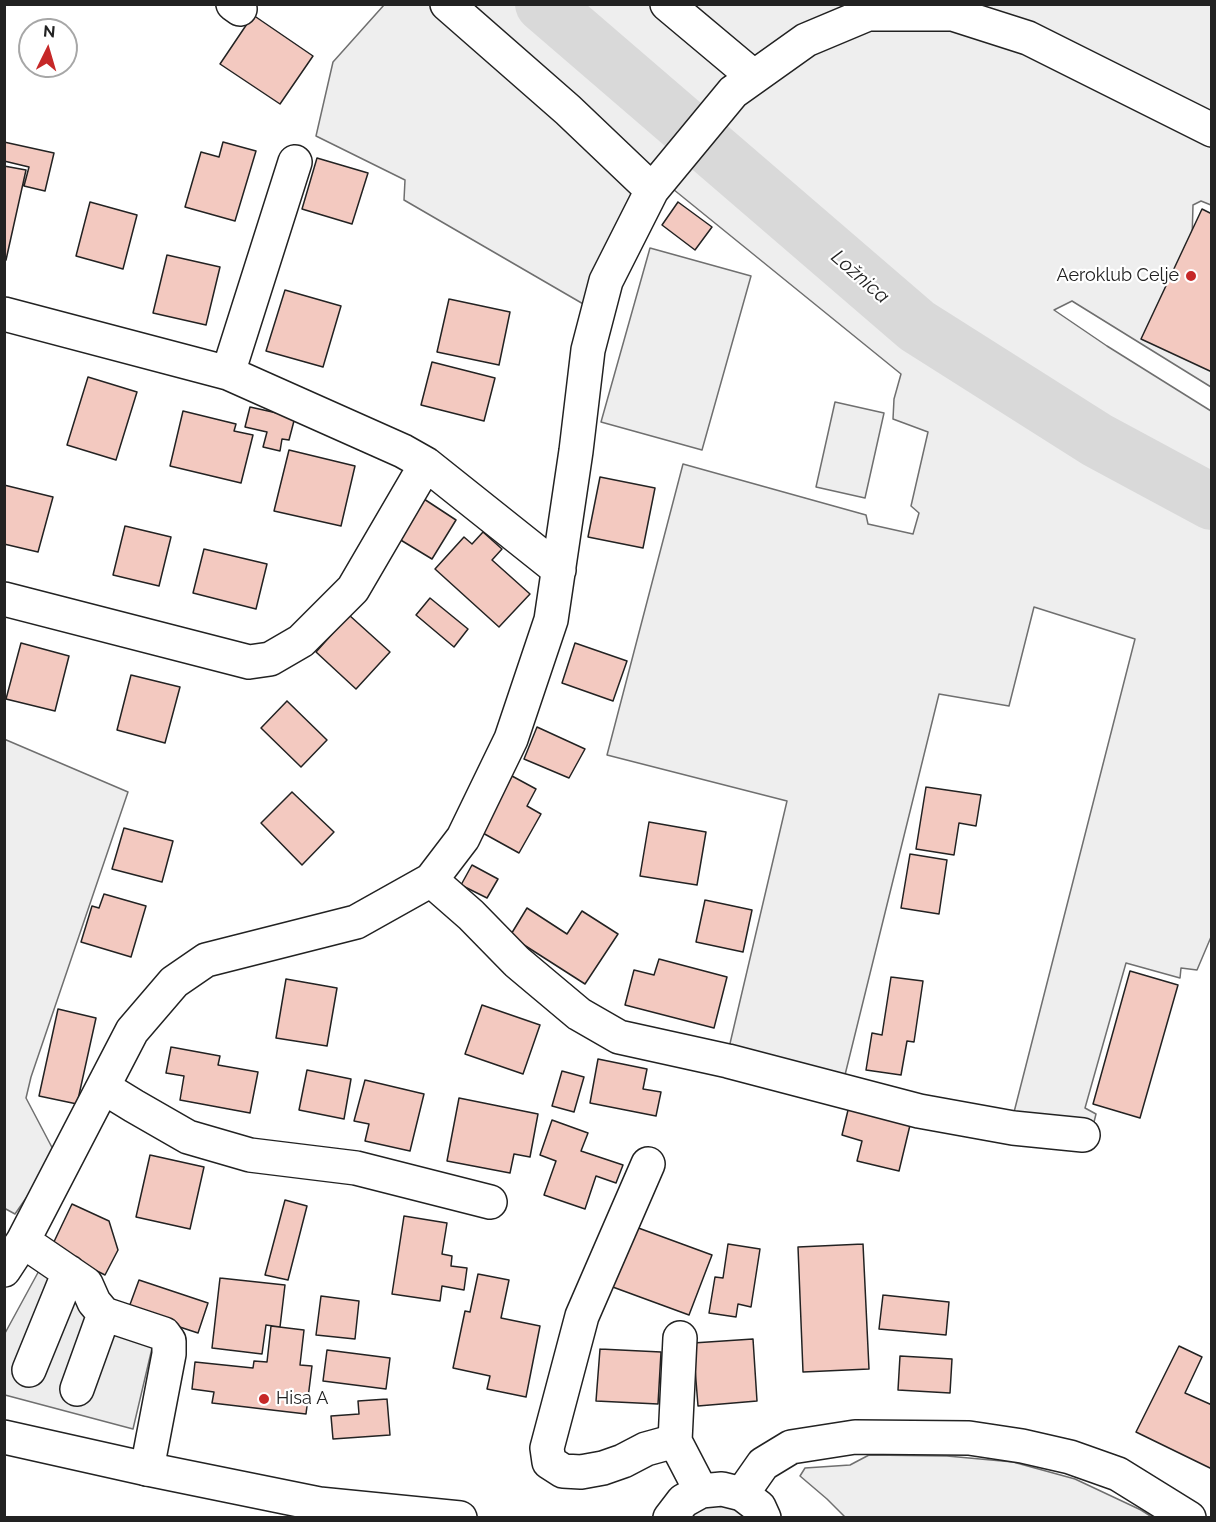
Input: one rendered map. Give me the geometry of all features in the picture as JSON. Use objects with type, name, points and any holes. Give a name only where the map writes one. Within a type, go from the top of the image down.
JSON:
[{"type":"street","points":[[447,4],[568,110],[660,181]]},
{"type":"street","points":[[667,4],[744,85]]},
{"type":"street","points":[[4,1270],[23,1241],[132,1031],[174,982],[206,960],[356,921],[431,880],[463,838],[512,739],[551,620],[588,350],[606,281],[660,181],[744,85],[806,40],[868,14],[953,14],[1028,38],[1212,130]]},
{"type":"street","points":[[228,374],[295,162]]},
{"type":"street","points":[[4,314],[228,374],[403,451],[426,464],[559,570]]},
{"type":"street","points":[[4,599],[249,662],[270,659],[301,640],[353,589],[426,464]]},
{"type":"street","points":[[431,880],[471,915],[517,962],[561,999],[579,1014],[619,1037],[728,1061],[919,1111],[1013,1128],[1083,1135]]},
{"type":"street","points":[[103,1087],[188,1137],[250,1155],[356,1168],[490,1202]]},
{"type":"street","points":[[648,1164],[582,1316],[547,1448],[549,1462],[563,1471],[580,1472],[603,1468],[646,1449],[675,1441]]},
{"type":"street","points":[[23,1241],[86,1284],[94,1302],[104,1314],[164,1334],[169,1341],[169,1354],[147,1469]]},
{"type":"street","points":[[29,1370],[69,1272]]},
{"type":"street","points":[[77,1389],[104,1314]]},
{"type":"street","points":[[680,1338],[675,1441],[701,1491]]},
{"type":"street","points":[[4,1437],[318,1511],[460,1518]]},
{"type":"street","points":[[742,1494],[763,1464],[791,1447],[855,1437],[969,1438],[1061,1455],[1118,1474],[1189,1518]]},
{"type":"street","points":[[670,1518],[683,1501],[701,1491],[722,1489],[742,1494],[759,1508],[764,1518]]},
{"type":"shaded area","points":[[384,5],[431,5],[564,118],[629,185],[632,198],[585,305],[404,200],[405,180],[316,136],[333,62]]},
{"type":"shaded area","points":[[461,5],[517,5],[683,146],[654,171]]},
{"type":"shaded area","points":[[563,5],[657,5],[732,72],[701,120]]},
{"type":"shaded area","points":[[683,5],[1211,5],[1211,121],[951,6],[757,58]]},
{"type":"shaded area","points":[[872,27],[955,28],[1027,53],[1211,142],[1211,205],[1201,201],[1193,205],[1192,240],[1211,354],[1211,387],[1072,301],[1054,310],[1211,411],[1211,490],[1128,444],[977,348],[713,137],[734,112],[808,50]]},
{"type":"shaded area","points":[[697,156],[924,346],[1211,524],[1211,937],[1197,970],[1181,968],[1180,978],[1126,963],[1085,1108],[1096,1114],[1094,1122],[1012,1120],[1135,639],[1034,607],[1009,706],[939,694],[843,1083],[728,1052],[787,801],[607,755],[683,464],[866,515],[868,524],[913,534],[919,513],[911,506],[928,432],[893,419],[894,399],[901,374],[668,185]]},
{"type":"shaded area","points":[[650,248],[751,276],[702,450],[601,422]]},
{"type":"shaded area","points":[[835,402],[884,413],[865,498],[816,487]]},
{"type":"shaded area","points":[[4,739],[128,792],[31,1077],[26,1098],[56,1155],[15,1214],[4,1208]]},
{"type":"shaded area","points":[[41,1267],[153,1344],[133,1429],[5,1395],[4,1335]]},
{"type":"shaded area","points":[[869,1455],[947,1456],[1013,1462],[1075,1479],[1152,1517],[845,1517],[800,1476],[805,1468],[850,1465]]},
{"type":"shaded area","points":[[721,1504],[741,1511],[746,1518],[688,1518],[701,1507]]},
{"type":"building","points":[[253,15],[313,56],[280,104],[220,64]]},
{"type":"building","points":[[4,142],[54,153],[45,191],[24,186],[29,167],[4,161]]},
{"type":"building","points":[[223,142],[256,151],[235,221],[185,207],[201,152],[219,157]]},
{"type":"building","points":[[317,158],[368,173],[352,224],[302,209]]},
{"type":"building","points":[[4,166],[26,170],[6,260],[4,259]]},
{"type":"building","points":[[90,202],[137,215],[123,269],[76,256]]},
{"type":"building","points":[[678,202],[712,227],[695,250],[662,225]]},
{"type":"building","name":"Aeroklub Celje","points":[[1202,209],[1212,214],[1212,372],[1141,339]]},
{"type":"building","points":[[167,255],[220,267],[206,325],[153,313]]},
{"type":"building","points":[[285,290],[341,306],[323,367],[266,351]]},
{"type":"building","points":[[449,299],[510,312],[499,365],[437,352]]},
{"type":"building","points":[[432,362],[495,378],[484,421],[421,405]]},
{"type":"building","points":[[88,377],[137,392],[116,460],[67,445]]},
{"type":"building","points":[[250,407],[295,417],[289,440],[282,439],[280,451],[263,447],[267,432],[245,427]]},
{"type":"building","points":[[183,411],[236,424],[234,431],[253,435],[241,483],[170,466]]},
{"type":"building","points":[[289,450],[355,466],[341,526],[274,511]]},
{"type":"building","points":[[600,477],[655,488],[643,548],[588,537]]},
{"type":"building","points":[[4,485],[53,497],[38,552],[4,544]]},
{"type":"building","points":[[424,499],[456,520],[432,559],[399,539]]},
{"type":"building","points":[[125,526],[171,537],[159,586],[113,575]]},
{"type":"building","points":[[483,532],[502,549],[492,560],[530,594],[499,627],[435,569],[464,537],[472,544]]},
{"type":"building","points":[[204,549],[267,564],[256,609],[193,593]]},
{"type":"building","points":[[430,598],[468,629],[454,647],[416,615]]},
{"type":"building","points":[[349,615],[390,652],[356,689],[316,652]]},
{"type":"building","points":[[21,643],[69,656],[55,711],[6,699]]},
{"type":"building","points":[[575,643],[627,661],[613,701],[562,683]]},
{"type":"building","points":[[131,675],[180,687],[165,743],[117,730]]},
{"type":"building","points":[[287,701],[327,740],[301,767],[261,728]]},
{"type":"building","points":[[537,727],[585,749],[569,778],[524,759]]},
{"type":"building","points":[[512,776],[536,789],[527,806],[541,814],[519,853],[481,832]]},
{"type":"building","points":[[926,787],[981,795],[976,826],[959,823],[954,855],[916,849]]},
{"type":"building","points":[[292,792],[334,832],[302,865],[261,823]]},
{"type":"building","points":[[649,822],[706,832],[697,885],[640,876]]},
{"type":"building","points":[[124,828],[173,841],[162,882],[112,869]]},
{"type":"building","points":[[910,854],[947,860],[939,914],[901,908]]},
{"type":"building","points":[[472,865],[498,879],[487,898],[461,885]]},
{"type":"building","points":[[104,894],[146,906],[131,957],[81,942],[92,906],[99,908]]},
{"type":"building","points":[[705,900],[752,910],[743,952],[696,942]]},
{"type":"building","points":[[527,908],[567,934],[582,911],[618,934],[585,984],[510,936]]},
{"type":"building","points":[[659,959],[727,977],[714,1028],[625,1005],[634,970],[654,975]]},
{"type":"building","points":[[1130,971],[1178,985],[1140,1118],[1093,1104]]},
{"type":"building","points":[[891,977],[923,981],[914,1042],[907,1041],[901,1075],[866,1070],[872,1033],[882,1035]]},
{"type":"building","points":[[286,979],[337,988],[327,1046],[276,1038]]},
{"type":"building","points":[[482,1005],[540,1025],[523,1074],[465,1054]]},
{"type":"building","points":[[58,1009],[96,1018],[77,1104],[39,1096]]},
{"type":"building","points":[[171,1047],[220,1056],[218,1065],[258,1072],[250,1113],[180,1100],[184,1076],[166,1073]]},
{"type":"building","points":[[598,1059],[647,1069],[643,1089],[661,1092],[656,1116],[590,1103]]},
{"type":"building","points":[[307,1070],[351,1079],[344,1119],[299,1110]]},
{"type":"building","points":[[562,1071],[584,1077],[574,1112],[552,1106]]},
{"type":"building","points":[[365,1080],[424,1094],[410,1151],[365,1141],[369,1124],[354,1121]]},
{"type":"building","points":[[459,1098],[538,1114],[530,1157],[514,1154],[510,1173],[447,1161]]},
{"type":"building","points":[[849,1106],[911,1121],[899,1171],[857,1161],[862,1141],[842,1135]]},
{"type":"building","points":[[552,1120],[588,1133],[581,1151],[623,1165],[616,1183],[596,1176],[585,1209],[544,1195],[556,1161],[540,1155]]},
{"type":"building","points":[[150,1155],[204,1167],[190,1229],[136,1217]]},
{"type":"building","points":[[285,1200],[307,1206],[288,1280],[265,1275]]},
{"type":"building","points":[[72,1204],[109,1221],[118,1250],[105,1275],[51,1248]]},
{"type":"building","points":[[404,1216],[447,1223],[442,1254],[452,1256],[451,1266],[467,1268],[464,1290],[442,1286],[440,1301],[392,1294]]},
{"type":"building","points":[[633,1226],[712,1255],[689,1315],[610,1286]]},
{"type":"building","points":[[728,1244],[760,1249],[751,1307],[738,1304],[736,1317],[709,1313],[715,1277],[723,1278]]},
{"type":"building","points":[[863,1244],[869,1369],[803,1372],[798,1247]]},
{"type":"building","points":[[478,1274],[509,1280],[501,1318],[540,1326],[526,1397],[487,1389],[490,1376],[453,1368],[465,1311],[470,1312]]},
{"type":"building","points":[[220,1278],[285,1285],[280,1327],[266,1325],[262,1354],[212,1348]]},
{"type":"building","points":[[139,1280],[208,1303],[198,1333],[128,1310]]},
{"type":"building","points":[[883,1295],[949,1302],[946,1335],[879,1329]]},
{"type":"building","points":[[321,1296],[359,1301],[355,1339],[316,1335]]},
{"type":"building","points":[[271,1326],[304,1330],[300,1365],[312,1366],[306,1414],[212,1403],[214,1392],[192,1389],[195,1362],[253,1368],[254,1361],[267,1362]]},
{"type":"building","points":[[753,1339],[757,1401],[698,1406],[693,1343]]},
{"type":"building","points":[[1179,1346],[1202,1357],[1185,1393],[1212,1405],[1212,1469],[1136,1432]]},
{"type":"building","points":[[600,1349],[661,1352],[658,1404],[596,1401]]},
{"type":"building","points":[[327,1350],[390,1358],[386,1389],[323,1381]]},
{"type":"building","points":[[900,1356],[952,1359],[950,1393],[898,1390]]},
{"type":"building","points":[[387,1399],[390,1435],[333,1439],[331,1416],[359,1414],[358,1401]]},
{"type":"waterway","name":"Ložnica","points":[[543,4],[917,326],[1097,440],[1212,502]]},
{"type":"place","name":"Aeroklub Celje","points":[[1191,276]]},
{"type":"place","name":"Hisa A","points":[[264,1399]]}]
